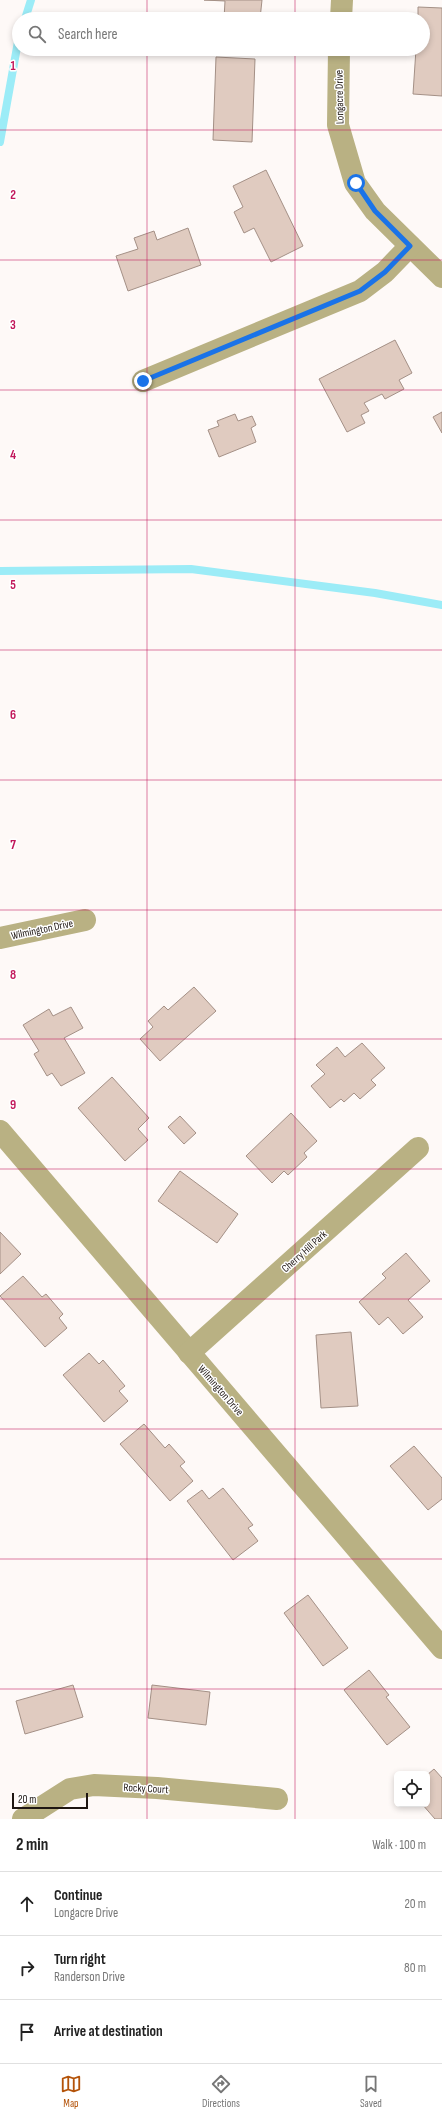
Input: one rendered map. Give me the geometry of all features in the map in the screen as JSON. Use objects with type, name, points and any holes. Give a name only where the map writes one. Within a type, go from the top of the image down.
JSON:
[{"type":"street","points":[[341,12],[342,0]]},
{"type":"street","name":"Longacre Drive","points":[[339,56],[338,125],[356,183],[375,211],[442,277]]},
{"type":"street","points":[[143,381],[360,291],[385,272],[410,246]]},
{"type":"street","name":"Wilmington Drive","points":[[0,938],[85,920]]},
{"type":"street","name":"Wilmington Drive","points":[[0,1131],[442,1648]]},
{"type":"street","name":"Cherry Hill Park","points":[[190,1353],[418,1148]]},
{"type":"street","name":"Rocky Court","points":[[23,1819],[70,1789],[94,1785],[157,1788],[277,1799]]},
{"type":"building","points":[[204,0],[262,0],[261,12],[224,12],[225,1]]},
{"type":"building","points":[[418,7],[442,8],[442,96],[413,94],[416,56],[430,56],[430,12],[418,12]]},
{"type":"building","points":[[216,57],[255,59],[252,142],[213,140]]},
{"type":"building","points":[[266,170],[303,246],[271,262],[254,228],[244,233],[234,212],[243,207],[233,186]]},
{"type":"building","points":[[188,228],[201,265],[128,291],[116,256],[138,249],[134,238],[154,231],[157,240]]},
{"type":"building","points":[[395,340],[412,373],[399,380],[404,389],[385,399],[382,394],[364,403],[369,411],[361,415],[365,423],[347,432],[319,379]]},
{"type":"building","points":[[442,412],[442,433],[433,417]]},
{"type":"building","points":[[235,414],[238,421],[252,416],[256,425],[251,428],[256,442],[219,457],[208,430],[219,426],[217,421]]},
{"type":"building","points":[[194,987],[216,1011],[160,1061],[140,1039],[153,1027],[148,1021],[164,1006],[168,1010]]},
{"type":"building","points":[[71,1007],[83,1028],[64,1038],[85,1073],[61,1086],[52,1073],[47,1076],[34,1054],[39,1051],[23,1025],[49,1009],[53,1016]]},
{"type":"building","points":[[362,1043],[385,1068],[371,1080],[376,1085],[360,1099],[354,1093],[344,1102],[341,1099],[330,1108],[311,1086],[325,1074],[316,1065],[337,1047],[345,1057]]},
{"type":"building","points":[[112,1077],[149,1118],[138,1129],[148,1140],[125,1161],[78,1108]]},
{"type":"building","points":[[291,1113],[317,1141],[304,1153],[307,1157],[288,1175],[284,1171],[272,1183],[246,1156]]},
{"type":"building","points":[[180,1116],[196,1133],[184,1144],[168,1127]]},
{"type":"building","points":[[180,1171],[238,1214],[217,1243],[158,1201]]},
{"type":"building","points":[[0,1232],[21,1254],[0,1274]]},
{"type":"building","points":[[406,1253],[430,1281],[408,1300],[423,1317],[403,1334],[388,1317],[379,1325],[359,1302],[386,1278],[382,1274]]},
{"type":"building","points":[[23,1276],[42,1297],[46,1294],[63,1314],[59,1318],[67,1328],[45,1347],[0,1296]]},
{"type":"building","points":[[351,1332],[358,1406],[321,1408],[316,1335]]},
{"type":"building","points":[[89,1353],[99,1364],[103,1360],[125,1386],[119,1391],[128,1401],[104,1422],[63,1375]]},
{"type":"building","points":[[144,1424],[165,1448],[169,1444],[185,1462],[180,1466],[193,1481],[170,1501],[120,1444]]},
{"type":"building","points":[[414,1446],[442,1478],[442,1499],[428,1510],[390,1466]]},
{"type":"building","points":[[223,1488],[253,1525],[248,1528],[258,1541],[233,1560],[187,1501],[202,1490],[209,1499]]},
{"type":"building","points":[[308,1595],[348,1648],[323,1666],[284,1613]]},
{"type":"building","points":[[369,1670],[389,1695],[386,1697],[410,1727],[387,1745],[344,1690]]},
{"type":"building","points":[[73,1685],[83,1717],[25,1734],[16,1701]]},
{"type":"building","points":[[152,1685],[210,1692],[206,1725],[148,1718]]},
{"type":"building","points":[[434,1769],[442,1778],[442,1819],[435,1819],[425,1807],[430,1807],[430,1772]]},
{"type":"waterway","points":[[27,12],[31,0]]},
{"type":"waterway","points":[[0,142],[15,56]]},
{"type":"waterway","points":[[0,571],[191,569],[375,593],[442,605]]},
{"type":"route","points":[[143,381],[360,291],[385,272],[410,246],[375,211],[356,183]]}]
